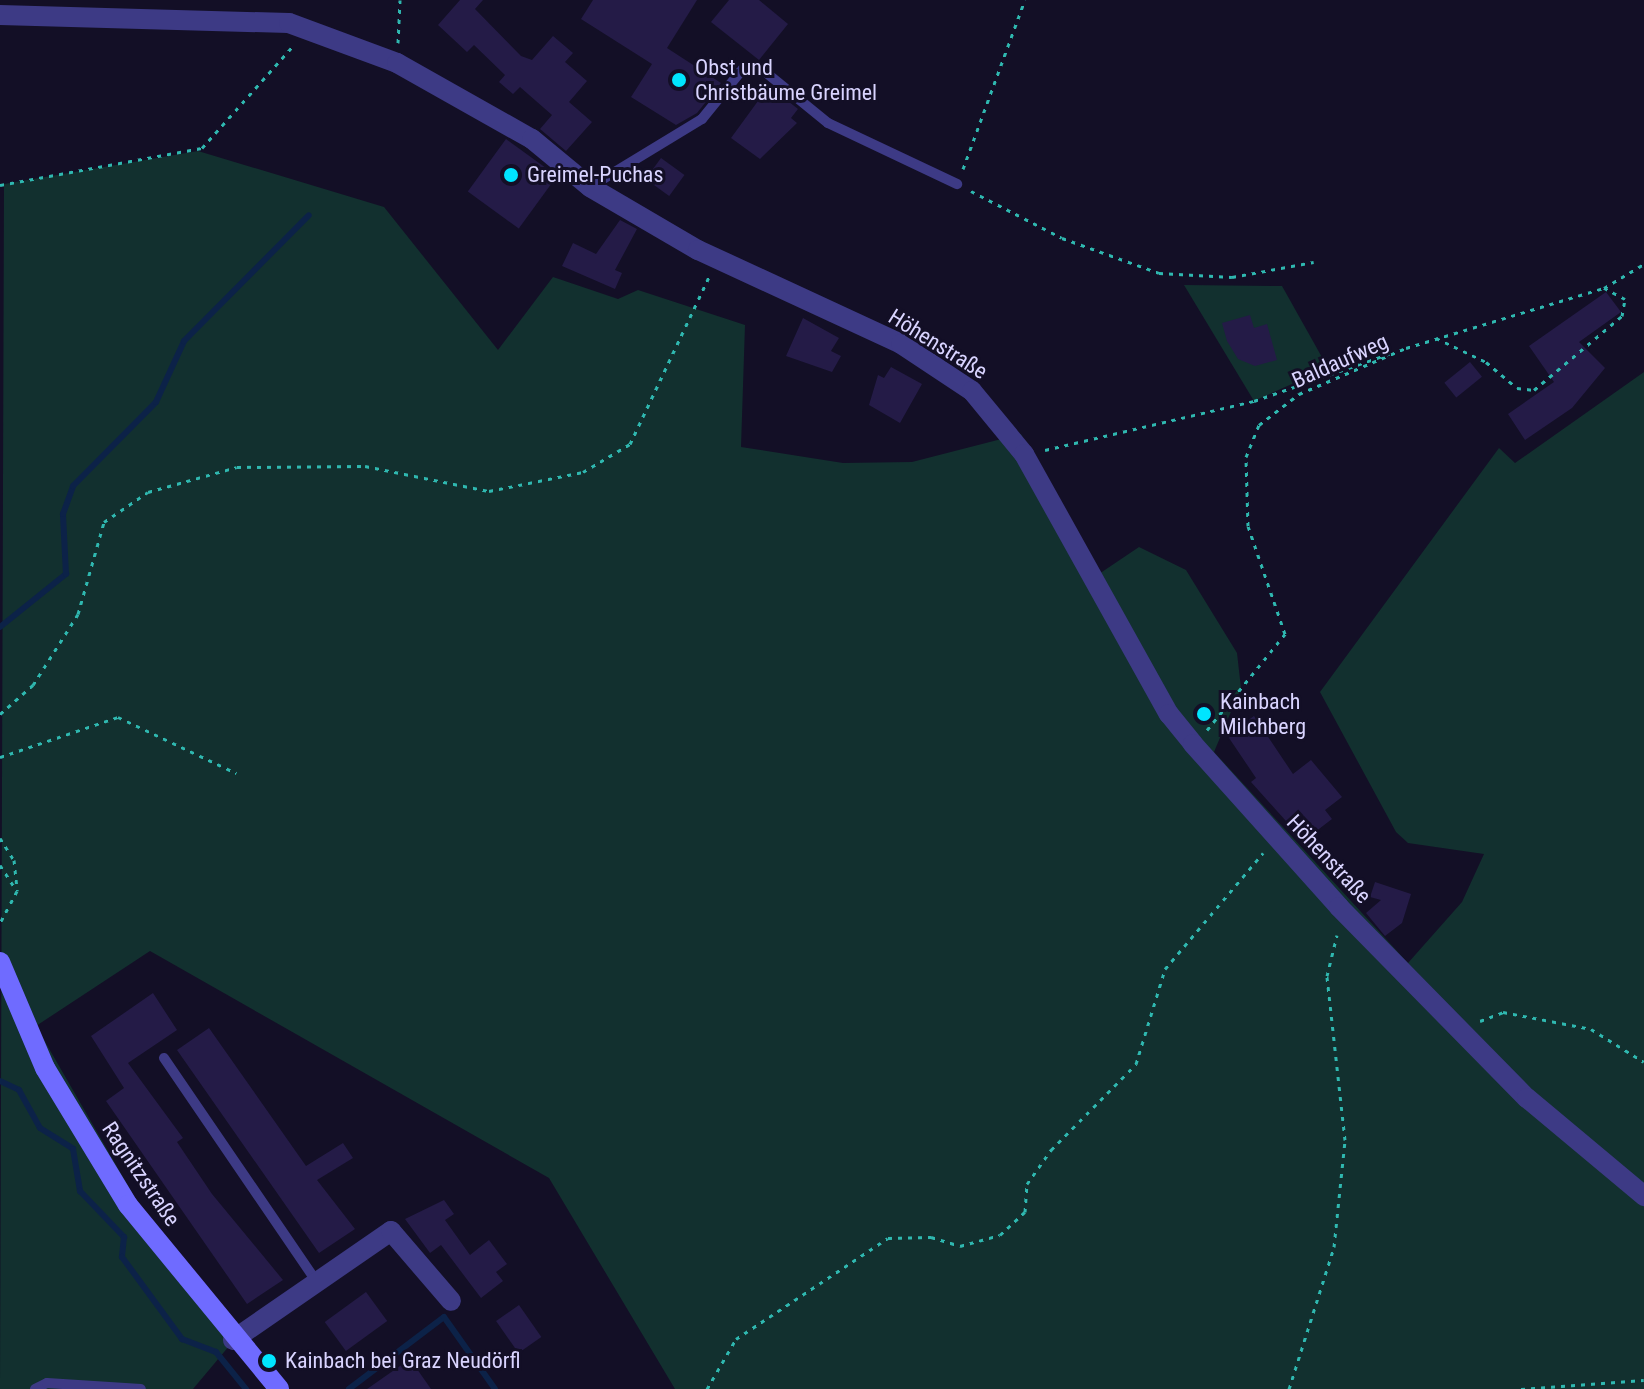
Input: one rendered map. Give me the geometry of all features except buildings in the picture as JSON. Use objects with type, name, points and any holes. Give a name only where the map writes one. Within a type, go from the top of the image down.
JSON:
[{"type":"main road","name":"Ragnitzstraße","points":[[0,962],[45,1068],[128,1205],[233,1340],[279,1389]]},
{"type":"street","name":"Höhenstraße","points":[[0,15],[289,23],[397,63],[532,139],[590,187],[718,259],[901,344],[972,391],[1024,454],[1169,714],[1193,744],[1339,907],[1462,1027],[1527,1098],[1644,1196]]},
{"type":"street","points":[[233,1340],[391,1231],[451,1301]]},
{"type":"lane","points":[[590,187],[702,119],[745,66],[763,70],[828,123],[957,184]]},
{"type":"lane","points":[[164,1058],[317,1282]]},
{"type":"lane","points":[[35,1389],[47,1383],[141,1389]]},
{"type":"path","points":[[397,63],[400,0]]},
{"type":"path","points":[[1025,0],[957,184],[1062,238],[1159,273],[1232,277],[1314,262]]},
{"type":"path","points":[[0,185],[202,148],[263,73],[316,33]]},
{"type":"path","points":[[0,714],[33,685],[78,614],[104,522],[148,492],[237,467],[365,466],[489,491],[583,472],[630,444],[718,259]]},
{"type":"path","name":"Baldaufweg","points":[[1193,744],[1246,691],[1285,634],[1248,526],[1246,457],[1259,425],[1299,394],[1406,348],[1604,288],[1644,264]]},
{"type":"path","points":[[1435,338],[1452,341],[1517,388],[1534,390],[1622,316],[1625,299],[1604,288]]},
{"type":"path","points":[[1024,454],[1254,401],[1406,348]]},
{"type":"path","points":[[0,757],[118,717],[236,773]]},
{"type":"path","points":[[707,1389],[736,1339],[888,1238],[931,1237],[960,1246],[1000,1235],[1025,1212],[1027,1184],[1051,1150],[1136,1064],[1165,969],[1275,837]]},
{"type":"path","points":[[0,838],[14,860],[17,891],[0,923]]},
{"type":"path","points":[[0,865],[17,891]]},
{"type":"path","points":[[1289,1389],[1334,1247],[1339,1201],[1345,1140],[1327,976],[1339,907]]},
{"type":"path","points":[[1462,1027],[1503,1012],[1591,1029],[1644,1062]]},
{"type":"path","points":[[1521,1389],[1644,1380]]},
{"type":"green space","points":[[198,151],[384,207],[498,350],[553,277],[618,299],[638,290],[745,325],[741,447],[843,463],[912,462],[1021,434],[1093,578],[1139,547],[1186,570],[1237,653],[1241,688],[1214,752],[1408,963],[1462,902],[1484,854],[1408,843],[1396,832],[1320,692],[1499,448],[1515,463],[1644,372],[1644,1389],[675,1389],[549,1178],[150,951],[36,1026],[146,1217],[240,1333],[193,1389],[0,1389],[4,184]]},
{"type":"green space","points":[[1184,285],[1282,286],[1328,368],[1254,401]]},
{"type":"waterway","points":[[0,627],[66,574],[63,514],[73,486],[156,402],[184,341],[309,215]]},
{"type":"waterway","points":[[0,1081],[19,1090],[40,1128],[73,1149],[80,1191],[124,1237],[122,1257],[182,1339],[216,1352],[246,1389]]},
{"type":"waterway","points":[[349,1389],[444,1317],[495,1389]]},
{"type":"place","name":"Obst und Christbäume Greimel","points":[[679,80]]},
{"type":"place","name":"Greimel-Puchas","points":[[511,175]]},
{"type":"place","name":"Kainbach Milchberg","points":[[1204,714]]},
{"type":"place","name":"Kainbach bei Graz Neudörfl","points":[[269,1361]]}]
